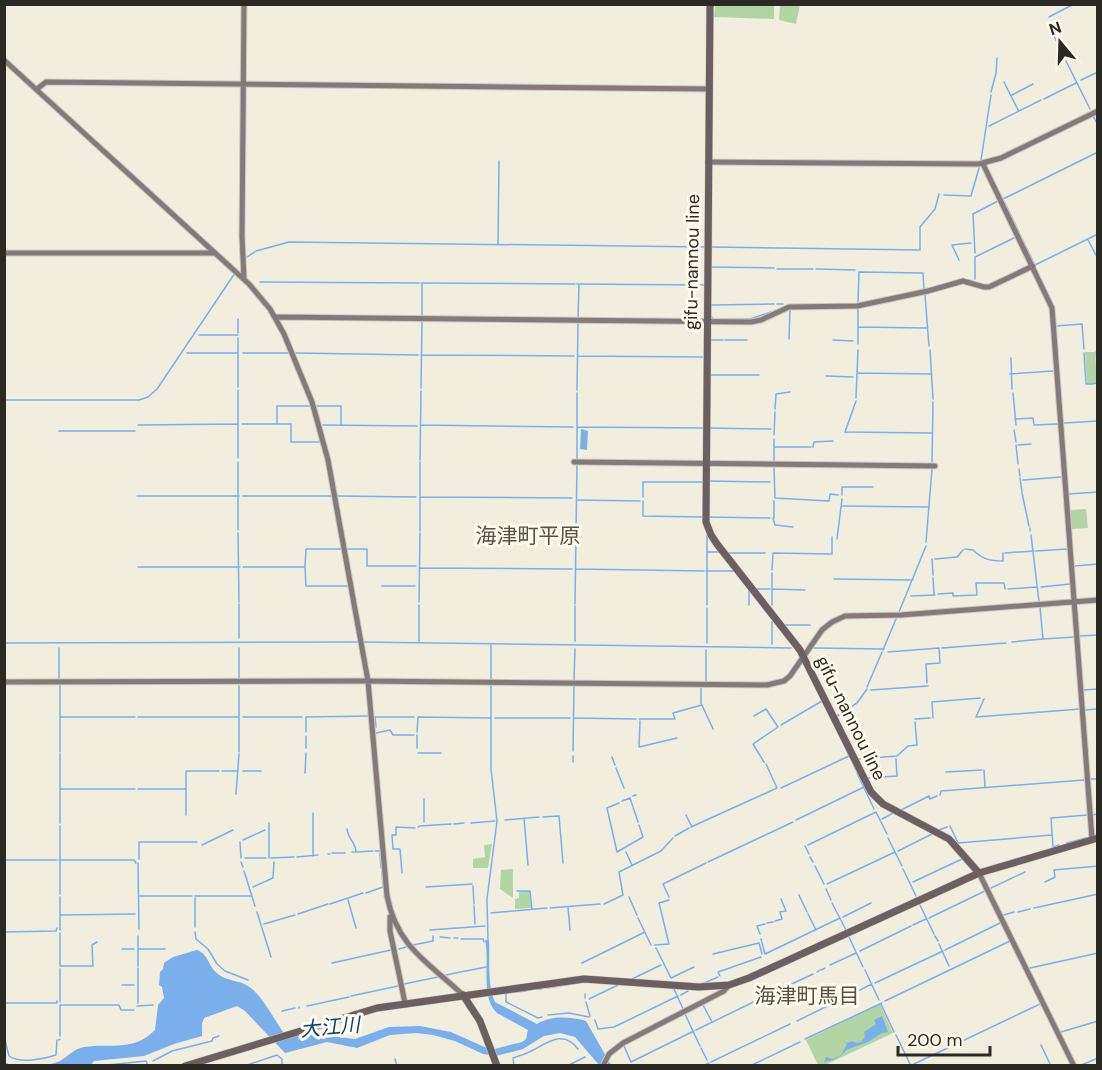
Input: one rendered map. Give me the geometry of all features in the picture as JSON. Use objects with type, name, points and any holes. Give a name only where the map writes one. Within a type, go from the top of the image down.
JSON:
[{"type":"main road","name":"gifu-nannou line","points":[[710,4],[705,464],[705,515],[708,530],[804,657],[871,792],[884,804],[949,839],[979,873]]},
{"type":"main road","points":[[185,1065],[358,1012],[448,997],[584,980],[699,987],[729,985],[752,977],[979,873],[1095,838]]},
{"type":"main road","points":[[472,1006],[473,998],[486,992]]},
{"type":"main road","points":[[463,996],[472,1006],[496,1062]]},
{"type":"street","points":[[244,4],[244,279]]},
{"type":"street","points":[[4,60],[262,298],[276,318],[306,388],[322,437],[368,681],[387,896],[391,916],[390,931],[405,1004]]},
{"type":"street","points":[[36,89],[46,82],[708,89]]},
{"type":"street","points":[[708,162],[983,164],[1098,111]]},
{"type":"street","points":[[983,164],[1048,298],[1053,316],[1076,636],[1095,838]]},
{"type":"street","points":[[4,253],[213,253]]},
{"type":"street","points":[[276,318],[756,321],[795,306],[856,306],[963,281],[989,287],[1033,266]]},
{"type":"street","points":[[574,462],[935,466]]},
{"type":"street","points":[[4,682],[368,681],[767,685],[784,681],[790,676],[822,630],[845,616],[901,615],[1098,600]]},
{"type":"street","points":[[979,873],[1074,1065]]},
{"type":"street","points":[[391,916],[412,950],[463,996]]},
{"type":"street","points":[[603,1065],[623,1043],[724,991],[729,985]]},
{"type":"street","points":[[448,997],[453,993],[453,986]]},
{"type":"green space","points":[[715,5],[774,5],[774,19],[714,17]]},
{"type":"green space","points":[[780,5],[800,5],[796,24],[779,20]]},
{"type":"green space","points":[[1085,352],[1095,352],[1097,383],[1087,384]]},
{"type":"green space","points":[[1086,509],[1088,528],[1070,529],[1069,510]]},
{"type":"green space","points":[[492,844],[488,868],[473,868],[473,859],[485,857],[484,845]]},
{"type":"green space","points":[[513,869],[513,898],[500,889],[501,870]]},
{"type":"green space","points":[[530,891],[531,908],[515,909],[515,899],[519,898],[519,892]]},
{"type":"green space","points":[[880,1004],[893,1033],[825,1065],[818,1065],[806,1040]]},
{"type":"water","points":[[581,429],[588,431],[587,450],[580,449]]},
{"type":"water","points":[[485,940],[489,940],[490,980],[495,1002],[537,1024],[549,1019],[562,1018],[586,1021],[611,1065],[599,1065],[575,1037],[560,1033],[544,1036],[523,1049],[496,1056],[483,1054],[455,1041],[416,1033],[390,1035],[357,1048],[327,1042],[285,1053],[245,1011],[237,1006],[204,1018],[202,1036],[144,1056],[94,1061],[90,1066],[37,1066],[60,1061],[84,1047],[130,1044],[147,1037],[155,1030],[158,1005],[164,998],[162,987],[159,985],[160,972],[164,963],[173,957],[197,950],[204,954],[218,974],[244,984],[254,991],[265,1003],[288,1038],[307,1033],[355,1039],[389,1027],[420,1026],[451,1032],[491,1050],[522,1042],[526,1039],[528,1030],[497,1013],[489,998]]},
{"type":"water","points":[[882,1016],[888,1032],[846,1050],[842,1055],[833,1060],[824,1062],[826,1057],[833,1059],[841,1055],[847,1044],[841,1039],[847,1043],[861,1042],[865,1037],[864,1032],[876,1024],[874,1020]]},
{"type":"water","points":[[4,1062],[10,1064],[20,1066],[5,1066]]},
{"type":"waterway","points":[[1049,17],[1074,4]]},
{"type":"waterway","points":[[1049,26],[1065,58]]},
{"type":"waterway","points":[[991,92],[997,58]]},
{"type":"waterway","points":[[1066,61],[1090,109]]},
{"type":"waterway","points":[[1081,80],[1098,72]]},
{"type":"waterway","points":[[1004,82],[1018,110]]},
{"type":"waterway","points":[[1044,99],[1076,83]]},
{"type":"waterway","points":[[1012,95],[1033,84]]},
{"type":"waterway","points":[[981,160],[991,95]]},
{"type":"waterway","points":[[989,126],[1041,100]]},
{"type":"waterway","points":[[1093,116],[1098,125]]},
{"type":"waterway","points":[[1019,232],[1003,199],[1098,152]]},
{"type":"waterway","points":[[498,245],[499,161]]},
{"type":"waterway","points":[[944,195],[971,196],[979,168]]},
{"type":"waterway","points":[[712,247],[920,250],[920,227],[935,209],[939,194]]},
{"type":"waterway","points":[[975,253],[973,214],[998,201]]},
{"type":"waterway","points":[[1020,235],[1035,265],[1098,234]]},
{"type":"waterway","points":[[975,279],[975,257],[1016,237]]},
{"type":"waterway","points":[[1088,240],[1098,259]]},
{"type":"waterway","points":[[244,259],[256,251],[289,242],[707,247]]},
{"type":"waterway","points":[[959,260],[952,245],[971,243]]},
{"type":"waterway","points":[[712,267],[774,268]]},
{"type":"waterway","points":[[777,269],[813,269]]},
{"type":"waterway","points":[[816,269],[855,270]]},
{"type":"waterway","points":[[858,302],[859,272],[923,273],[924,289]]},
{"type":"waterway","points":[[4,400],[139,400],[148,397],[157,389],[235,273]]},
{"type":"waterway","points":[[260,282],[419,283]]},
{"type":"waterway","points":[[421,283],[575,284]]},
{"type":"waterway","points":[[422,284],[422,315]]},
{"type":"waterway","points":[[577,284],[704,285]]},
{"type":"waterway","points":[[578,318],[579,285]]},
{"type":"waterway","points":[[925,295],[929,346]]},
{"type":"waterway","points":[[710,305],[774,304]]},
{"type":"waterway","points":[[777,304],[783,304]]},
{"type":"waterway","points":[[789,339],[790,309]]},
{"type":"waterway","points":[[858,309],[858,344]]},
{"type":"waterway","points":[[710,315],[713,319],[750,319],[771,312]]},
{"type":"waterway","points":[[238,319],[238,333]]},
{"type":"waterway","points":[[421,388],[422,322]]},
{"type":"waterway","points":[[577,390],[578,323]]},
{"type":"waterway","points":[[1056,326],[1082,324],[1084,349]]},
{"type":"waterway","points":[[858,327],[928,328]]},
{"type":"waterway","points":[[199,335],[238,335]]},
{"type":"waterway","points":[[238,338],[238,387]]},
{"type":"waterway","points":[[710,340],[723,340]]},
{"type":"waterway","points":[[725,340],[747,340]]},
{"type":"waterway","points":[[833,340],[853,341]]},
{"type":"waterway","points":[[856,398],[858,350]]},
{"type":"waterway","points":[[930,350],[933,399]]},
{"type":"waterway","points":[[1096,352],[1098,372]]},
{"type":"waterway","points":[[187,353],[238,353]]},
{"type":"waterway","points":[[243,353],[288,353]]},
{"type":"waterway","points":[[296,353],[418,355]]},
{"type":"waterway","points":[[1084,353],[1086,384],[1091,384]]},
{"type":"waterway","points":[[421,355],[574,356]]},
{"type":"waterway","points":[[578,356],[703,357]]},
{"type":"waterway","points":[[1011,358],[1012,389]]},
{"type":"waterway","points":[[1010,374],[1053,371]]},
{"type":"waterway","points":[[857,373],[931,374]]},
{"type":"waterway","points":[[709,375],[759,375]]},
{"type":"waterway","points":[[826,376],[853,377]]},
{"type":"waterway","points":[[1092,384],[1098,383]]},
{"type":"waterway","points":[[238,390],[238,458]]},
{"type":"waterway","points":[[420,460],[421,391]]},
{"type":"waterway","points":[[775,409],[776,394],[790,392]]},
{"type":"waterway","points":[[577,393],[577,460]]},
{"type":"waterway","points":[[1013,393],[1016,425]]},
{"type":"waterway","points":[[856,401],[845,432],[933,433]]},
{"type":"waterway","points":[[932,462],[933,402]]},
{"type":"waterway","points":[[277,423],[277,406],[310,406]]},
{"type":"waterway","points":[[317,406],[341,406],[341,425]]},
{"type":"waterway","points":[[774,435],[775,412]]},
{"type":"waterway","points":[[1015,419],[1033,418],[1034,425],[1058,424]]},
{"type":"waterway","points":[[1064,423],[1098,421]]},
{"type":"waterway","points":[[138,425],[238,424]]},
{"type":"waterway","points":[[242,424],[291,424],[291,442],[320,442]]},
{"type":"waterway","points":[[323,425],[417,426]]},
{"type":"waterway","points":[[421,425],[573,427]]},
{"type":"waterway","points":[[577,427],[703,428]]},
{"type":"waterway","points":[[709,428],[771,429]]},
{"type":"waterway","points":[[1014,430],[1016,442]]},
{"type":"waterway","points":[[59,431],[135,431]]},
{"type":"waterway","points":[[774,439],[774,462]]},
{"type":"waterway","points":[[813,447],[814,442],[833,441]]},
{"type":"waterway","points":[[1018,445],[1031,444]]},
{"type":"waterway","points":[[1016,445],[1018,464]]},
{"type":"waterway","points":[[774,447],[811,447]]},
{"type":"waterway","points":[[238,462],[238,530]]},
{"type":"waterway","points":[[420,462],[420,531]]},
{"type":"waterway","points":[[576,532],[577,465]]},
{"type":"waterway","points":[[774,468],[775,498],[829,501],[830,494],[838,495]]},
{"type":"waterway","points":[[926,542],[932,469]]},
{"type":"waterway","points":[[1019,469],[1020,476]]},
{"type":"waterway","points":[[1023,480],[1061,477]]},
{"type":"waterway","points":[[1020,478],[1022,492]]},
{"type":"waterway","points":[[708,481],[770,482]]},
{"type":"waterway","points":[[643,497],[643,482],[703,482]]},
{"type":"waterway","points":[[842,495],[842,487],[873,487]]},
{"type":"waterway","points":[[1069,494],[1098,492]]},
{"type":"waterway","points":[[1022,493],[1029,526]]},
{"type":"waterway","points":[[137,496],[239,496]]},
{"type":"waterway","points":[[243,496],[332,496]]},
{"type":"waterway","points":[[337,496],[416,497]]},
{"type":"waterway","points":[[420,497],[572,498]]},
{"type":"waterway","points":[[837,539],[842,499]]},
{"type":"waterway","points":[[578,500],[640,501]]},
{"type":"waterway","points":[[643,501],[643,516],[702,517]]},
{"type":"waterway","points":[[774,501],[774,518]]},
{"type":"waterway","points":[[842,506],[929,507]]},
{"type":"waterway","points":[[708,517],[770,518]]},
{"type":"waterway","points":[[773,518],[775,525],[793,527]]},
{"type":"waterway","points":[[238,533],[239,602]]},
{"type":"waterway","points":[[419,602],[420,533]]},
{"type":"waterway","points":[[575,604],[576,535]]},
{"type":"waterway","points":[[1031,535],[1039,602]]},
{"type":"waterway","points":[[707,536],[707,605]]},
{"type":"waterway","points":[[772,570],[773,553],[832,554],[832,537]]},
{"type":"waterway","points":[[899,612],[926,546]]},
{"type":"waterway","points":[[305,566],[306,549],[341,549]]},
{"type":"waterway","points":[[347,549],[367,549],[367,566],[416,566]]},
{"type":"waterway","points":[[965,549],[973,550],[994,561],[1003,561],[1003,553]]},
{"type":"waterway","points":[[1036,551],[1067,549]]},
{"type":"waterway","points":[[935,559],[957,557],[963,550]]},
{"type":"waterway","points":[[1005,553],[1034,551]]},
{"type":"waterway","points":[[707,552],[720,552]]},
{"type":"waterway","points":[[728,553],[765,553]]},
{"type":"waterway","points":[[932,559],[933,575]]},
{"type":"waterway","points":[[1075,566],[1098,564]]},
{"type":"waterway","points":[[138,567],[240,567]]},
{"type":"waterway","points":[[243,567],[305,567],[306,586],[347,586]]},
{"type":"waterway","points":[[419,568],[572,569]]},
{"type":"waterway","points":[[576,569],[704,571]]},
{"type":"waterway","points":[[706,571],[734,571]]},
{"type":"waterway","points":[[772,573],[772,605]]},
{"type":"waterway","points":[[933,578],[934,594]]},
{"type":"waterway","points":[[834,579],[913,580]]},
{"type":"waterway","points":[[938,594],[977,595],[976,583],[1004,583],[1005,589]]},
{"type":"waterway","points":[[1041,587],[1070,584]]},
{"type":"waterway","points":[[382,586],[415,586]]},
{"type":"waterway","points":[[1008,589],[1037,587]]},
{"type":"waterway","points":[[757,589],[770,589]]},
{"type":"waterway","points":[[772,589],[805,590]]},
{"type":"waterway","points":[[749,591],[749,605]]},
{"type":"waterway","points":[[911,596],[935,595]]},
{"type":"waterway","points":[[239,604],[239,638]]},
{"type":"waterway","points":[[419,605],[419,642]]},
{"type":"waterway","points":[[575,606],[575,641]]},
{"type":"waterway","points":[[1040,607],[1043,639],[1075,637]]},
{"type":"waterway","points":[[707,608],[707,643]]},
{"type":"waterway","points":[[883,650],[896,619]]},
{"type":"waterway","points":[[772,622],[772,644]]},
{"type":"waterway","points":[[784,625],[810,625]]},
{"type":"waterway","points":[[1080,636],[1098,635]]},
{"type":"waterway","points":[[1012,642],[1042,639]]},
{"type":"waterway","points":[[4,643],[358,642]]},
{"type":"waterway","points":[[362,642],[791,648]]},
{"type":"waterway","points":[[942,648],[1006,643]]},
{"type":"waterway","points":[[488,941],[487,899],[497,821],[491,769],[491,644]]},
{"type":"waterway","points":[[59,648],[59,679]]},
{"type":"waterway","points":[[239,648],[239,678]]},
{"type":"waterway","points":[[814,648],[884,649]]},
{"type":"waterway","points":[[888,652],[939,648],[940,663],[926,664],[927,683]]},
{"type":"waterway","points":[[574,680],[575,649]]},
{"type":"waterway","points":[[706,650],[706,682]]},
{"type":"waterway","points":[[867,687],[882,652]]},
{"type":"waterway","points":[[60,684],[60,752]]},
{"type":"waterway","points":[[239,686],[239,752]]},
{"type":"waterway","points":[[573,751],[574,686]]},
{"type":"waterway","points":[[871,690],[928,686]]},
{"type":"waterway","points":[[701,687],[701,703],[713,729]]},
{"type":"waterway","points":[[837,716],[857,703],[867,689]]},
{"type":"waterway","points":[[1083,690],[1098,689]]},
{"type":"waterway","points":[[933,718],[932,702],[980,698]]},
{"type":"waterway","points":[[984,699],[976,717],[1080,709]]},
{"type":"waterway","points":[[781,725],[822,701]]},
{"type":"waterway","points":[[639,719],[675,719],[673,713],[702,705]]},
{"type":"waterway","points":[[754,716],[766,709],[778,727]]},
{"type":"waterway","points":[[1085,710],[1098,709]]},
{"type":"waterway","points":[[306,732],[306,717],[368,716]]},
{"type":"waterway","points":[[60,717],[135,717]]},
{"type":"waterway","points":[[138,717],[239,717]]},
{"type":"waterway","points":[[243,717],[302,717]]},
{"type":"waterway","points":[[376,727],[375,717],[414,717]]},
{"type":"waterway","points":[[417,732],[418,717],[491,718]]},
{"type":"waterway","points":[[495,718],[570,718]]},
{"type":"waterway","points":[[574,718],[636,719]]},
{"type":"waterway","points":[[915,719],[930,718]]},
{"type":"waterway","points":[[640,721],[639,747],[677,738]]},
{"type":"waterway","points":[[858,759],[897,756],[908,746],[917,745],[915,722]]},
{"type":"waterway","points":[[764,762],[753,744],[778,727]]},
{"type":"waterway","points":[[376,733],[390,730],[393,735],[414,735]]},
{"type":"waterway","points":[[417,735],[417,748]]},
{"type":"waterway","points":[[306,736],[306,748]]},
{"type":"waterway","points":[[844,745],[856,770]]},
{"type":"waterway","points":[[305,773],[306,753]]},
{"type":"waterway","points":[[418,753],[441,753]]},
{"type":"waterway","points":[[60,754],[60,823]]},
{"type":"waterway","points":[[236,794],[239,754]]},
{"type":"waterway","points":[[573,756],[573,762]]},
{"type":"waterway","points":[[781,788],[849,756]]},
{"type":"waterway","points":[[612,757],[615,765]]},
{"type":"waterway","points":[[868,778],[897,776],[896,759]]},
{"type":"waterway","points":[[691,827],[777,788],[766,764]]},
{"type":"waterway","points":[[616,768],[624,788]]},
{"type":"waterway","points":[[946,772],[982,770]]},
{"type":"waterway","points":[[984,770],[985,787]]},
{"type":"waterway","points":[[138,789],[186,789],[186,771],[219,771]]},
{"type":"waterway","points":[[222,771],[238,771]]},
{"type":"waterway","points":[[243,771],[261,771]]},
{"type":"waterway","points":[[857,773],[874,809]]},
{"type":"waterway","points":[[1089,779],[1098,779]]},
{"type":"waterway","points":[[940,795],[941,791],[1084,780]]},
{"type":"waterway","points":[[796,820],[864,787]]},
{"type":"waterway","points":[[60,789],[135,789]]},
{"type":"waterway","points":[[186,789],[186,815]]},
{"type":"waterway","points":[[901,810],[929,796],[930,799],[937,796]]},
{"type":"waterway","points":[[622,801],[630,798],[638,822]]},
{"type":"waterway","points":[[424,799],[424,822]]},
{"type":"waterway","points":[[619,803],[607,808],[617,852],[643,837],[639,825]]},
{"type":"waterway","points":[[808,845],[876,812],[887,834]]},
{"type":"waterway","points":[[313,813],[313,856]]},
{"type":"waterway","points":[[882,819],[893,813]]},
{"type":"waterway","points":[[1092,815],[1098,814]]},
{"type":"waterway","points":[[686,815],[692,827]]},
{"type":"waterway","points":[[1059,845],[1053,847],[1051,818],[1087,815]]},
{"type":"waterway","points":[[543,817],[559,816],[563,863]]},
{"type":"waterway","points":[[505,820],[539,817]]},
{"type":"waterway","points":[[524,818],[528,865]]},
{"type":"waterway","points":[[471,823],[495,821]]},
{"type":"waterway","points":[[708,862],[793,822]]},
{"type":"waterway","points":[[269,823],[269,858]]},
{"type":"waterway","points":[[454,824],[464,823]]},
{"type":"waterway","points":[[418,827],[451,824]]},
{"type":"waterway","points":[[60,826],[60,894]]},
{"type":"waterway","points":[[950,826],[958,843],[1052,835]]},
{"type":"waterway","points":[[402,873],[400,849],[393,849],[392,835],[396,835],[396,827],[415,828]]},
{"type":"waterway","points":[[939,830],[947,827]]},
{"type":"waterway","points":[[675,836],[689,828]]},
{"type":"waterway","points":[[347,829],[356,849],[356,852],[352,852]]},
{"type":"waterway","points":[[202,845],[233,830]]},
{"type":"waterway","points":[[243,840],[265,830]]},
{"type":"waterway","points":[[898,851],[932,834]]},
{"type":"waterway","points":[[604,904],[623,895],[619,872],[661,851],[673,838]]},
{"type":"waterway","points":[[888,838],[902,866]]},
{"type":"waterway","points":[[1067,843],[1086,838]]},
{"type":"waterway","points":[[139,859],[139,842],[197,842]]},
{"type":"waterway","points":[[240,842],[241,858]]},
{"type":"waterway","points":[[805,846],[809,854]]},
{"type":"waterway","points":[[357,852],[373,851]]},
{"type":"waterway","points":[[375,851],[380,851]]},
{"type":"waterway","points":[[626,852],[632,865]]},
{"type":"waterway","points":[[827,884],[895,852]]},
{"type":"waterway","points":[[332,853],[345,853]]},
{"type":"waterway","points":[[380,854],[381,868]]},
{"type":"waterway","points":[[297,857],[318,855]]},
{"type":"waterway","points":[[271,858],[294,857]]},
{"type":"waterway","points":[[810,857],[813,862]]},
{"type":"waterway","points":[[245,858],[266,858]]},
{"type":"waterway","points":[[913,882],[962,859]]},
{"type":"waterway","points":[[4,860],[57,860]]},
{"type":"waterway","points":[[59,860],[134,860],[136,863]]},
{"type":"waterway","points":[[241,862],[243,867]]},
{"type":"waterway","points":[[253,887],[273,878],[274,862]]},
{"type":"waterway","points":[[138,863],[139,929]]},
{"type":"waterway","points":[[669,897],[663,884],[706,863]]},
{"type":"waterway","points":[[815,866],[824,884]]},
{"type":"waterway","points":[[1045,882],[1055,877],[1054,870],[1098,866]]},
{"type":"waterway","points":[[903,869],[916,896]]},
{"type":"waterway","points":[[244,871],[255,906]]},
{"type":"waterway","points":[[366,893],[383,887],[382,872]]},
{"type":"waterway","points":[[991,888],[1025,872]]},
{"type":"waterway","points":[[426,887],[472,884]]},
{"type":"waterway","points":[[473,886],[474,904]]},
{"type":"waterway","points":[[826,889],[831,900]]},
{"type":"waterway","points":[[517,891],[530,891],[532,909]]},
{"type":"waterway","points":[[929,918],[985,891]]},
{"type":"waterway","points":[[330,904],[363,893]]},
{"type":"waterway","points":[[1034,908],[1098,894]]},
{"type":"waterway","points":[[799,895],[807,912]]},
{"type":"waterway","points":[[139,896],[192,896]]},
{"type":"waterway","points":[[195,896],[251,896]]},
{"type":"waterway","points":[[60,897],[60,930]]},
{"type":"waterway","points":[[629,897],[637,915]]},
{"type":"waterway","points":[[195,898],[195,927]]},
{"type":"waterway","points":[[775,921],[782,919],[780,912],[786,911],[781,899]]},
{"type":"waterway","points":[[348,900],[356,928]]},
{"type":"waterway","points":[[655,945],[669,944],[659,903],[669,900]]},
{"type":"waterway","points":[[832,903],[846,930]]},
{"type":"waterway","points":[[843,917],[871,903]]},
{"type":"waterway","points":[[919,903],[934,934]]},
{"type":"waterway","points":[[298,914],[328,904]]},
{"type":"waterway","points":[[550,908],[600,904]]},
{"type":"waterway","points":[[474,906],[475,924]]},
{"type":"waterway","points":[[568,907],[570,930]]},
{"type":"waterway","points":[[491,913],[547,908]]},
{"type":"waterway","points":[[1018,912],[1030,909]]},
{"type":"waterway","points":[[257,912],[271,957]]},
{"type":"waterway","points":[[1004,915],[1014,912]]},
{"type":"waterway","points":[[60,915],[135,914]]},
{"type":"waterway","points":[[808,914],[816,930]]},
{"type":"waterway","points":[[264,924],[295,915]]},
{"type":"waterway","points":[[638,918],[651,945]]},
{"type":"waterway","points":[[761,939],[765,954],[840,918]]},
{"type":"waterway","points":[[913,925],[926,919]]},
{"type":"waterway","points":[[767,923],[773,922]]},
{"type":"waterway","points":[[945,950],[1000,923]]},
{"type":"waterway","points":[[760,934],[757,926],[765,924]]},
{"type":"waterway","points":[[430,930],[485,926]]},
{"type":"waterway","points":[[860,951],[911,926]]},
{"type":"waterway","points":[[4,932],[56,931],[57,928]]},
{"type":"waterway","points":[[195,932],[196,939],[208,949],[217,964],[225,971],[248,980]]},
{"type":"waterway","points":[[582,963],[645,932]]},
{"type":"waterway","points":[[60,933],[60,965]]},
{"type":"waterway","points":[[138,936],[138,966]]},
{"type":"waterway","points":[[413,945],[433,941],[433,936]]},
{"type":"waterway","points":[[935,936],[938,941]]},
{"type":"waterway","points":[[440,937],[450,938]]},
{"type":"waterway","points":[[849,937],[863,967]]},
{"type":"waterway","points":[[461,939],[483,939],[484,942]]},
{"type":"waterway","points":[[885,1001],[1010,941]]},
{"type":"waterway","points":[[60,966],[93,966],[92,945],[97,942]]},
{"type":"waterway","points":[[713,954],[759,943],[762,954]]},
{"type":"waterway","points":[[939,944],[949,966]]},
{"type":"waterway","points":[[399,949],[406,947]]},
{"type":"waterway","points":[[656,948],[671,978],[694,967]]},
{"type":"waterway","points":[[122,949],[134,949]]},
{"type":"waterway","points":[[139,949],[165,949]]},
{"type":"waterway","points":[[332,963],[391,950]]},
{"type":"waterway","points":[[875,983],[943,951]]},
{"type":"waterway","points":[[830,965],[856,953]]},
{"type":"waterway","points":[[1030,968],[1098,953]]},
{"type":"waterway","points":[[720,976],[718,972],[761,957]]},
{"type":"waterway","points":[[632,979],[661,965]]},
{"type":"waterway","points":[[466,971],[486,967]]},
{"type":"waterway","points":[[138,968],[138,1003]]},
{"type":"waterway","points":[[821,970],[825,968]]},
{"type":"waterway","points":[[60,969],[60,1002]]},
{"type":"waterway","points":[[865,970],[879,1000]]},
{"type":"waterway","points":[[446,975],[465,971]]},
{"type":"waterway","points":[[781,989],[813,974]]},
{"type":"waterway","points":[[404,984],[438,977]]},
{"type":"waterway","points":[[702,984],[718,977]]},
{"type":"waterway","points":[[547,988],[578,983]]},
{"type":"waterway","points":[[797,1021],[872,984]]},
{"type":"waterway","points":[[122,985],[134,985]]},
{"type":"waterway","points":[[589,999],[618,985]]},
{"type":"waterway","points":[[351,996],[398,986]]},
{"type":"waterway","points":[[536,989],[541,989]]},
{"type":"waterway","points":[[674,989],[683,1009]]},
{"type":"waterway","points":[[526,991],[506,993],[506,1002],[538,1018],[542,1017]]},
{"type":"waterway","points":[[681,995],[688,991]]},
{"type":"waterway","points":[[696,1030],[774,992]]},
{"type":"waterway","points":[[595,1020],[598,1029],[614,1027],[678,996]]},
{"type":"waterway","points":[[307,1006],[349,997]]},
{"type":"waterway","points":[[4,1003],[57,1003],[57,1001]]},
{"type":"waterway","points":[[586,1002],[590,1016]]},
{"type":"waterway","points":[[805,1039],[882,1003]]},
{"type":"waterway","points":[[881,1004],[894,1032]]},
{"type":"waterway","points":[[914,1064],[1040,1004]]},
{"type":"waterway","points":[[60,1005],[119,1005],[121,1010],[134,1010]]},
{"type":"waterway","points":[[60,1005],[60,1036]]},
{"type":"waterway","points":[[137,1006],[153,1005]]},
{"type":"waterway","points":[[703,1005],[712,1022]]},
{"type":"waterway","points":[[282,1011],[295,1008]]},
{"type":"waterway","points":[[548,1015],[569,1013],[589,1017]]},
{"type":"waterway","points":[[685,1014],[700,1046]]},
{"type":"waterway","points":[[1061,1032],[1098,1021]]},
{"type":"waterway","points":[[711,1062],[790,1024]]},
{"type":"waterway","points":[[624,1046],[631,1062],[694,1031]]},
{"type":"waterway","points":[[896,1035],[911,1066]]},
{"type":"waterway","points":[[153,1061],[172,1051],[212,1041],[213,1038],[219,1036]]},
{"type":"waterway","points":[[514,1066],[513,1058],[553,1040],[566,1039],[578,1049]]},
{"type":"waterway","points":[[5,1040],[9,1056],[19,1060],[56,1055],[57,1040]]},
{"type":"waterway","points":[[750,1066],[800,1042]]},
{"type":"waterway","points":[[1041,1045],[1051,1066]]},
{"type":"waterway","points":[[701,1048],[707,1060]]},
{"type":"waterway","points":[[244,1066],[277,1055],[282,1059],[282,1066]]},
{"type":"waterway","points":[[567,1066],[585,1057]]},
{"type":"waterway","points":[[1079,1066],[1098,1058]]},
{"type":"waterway","points":[[395,1059],[397,1066]]},
{"type":"waterway","points":[[97,1066],[146,1061],[148,1066]]},
{"type":"waterway","points":[[703,1066],[709,1063]]},
{"type":"district","name":"海津町平原","points":[[528,536]]},
{"type":"district","name":"海津町馬目","points":[[807,996]]},
{"type":"water label","name":"大江川","points":[[330,1027]]}]
